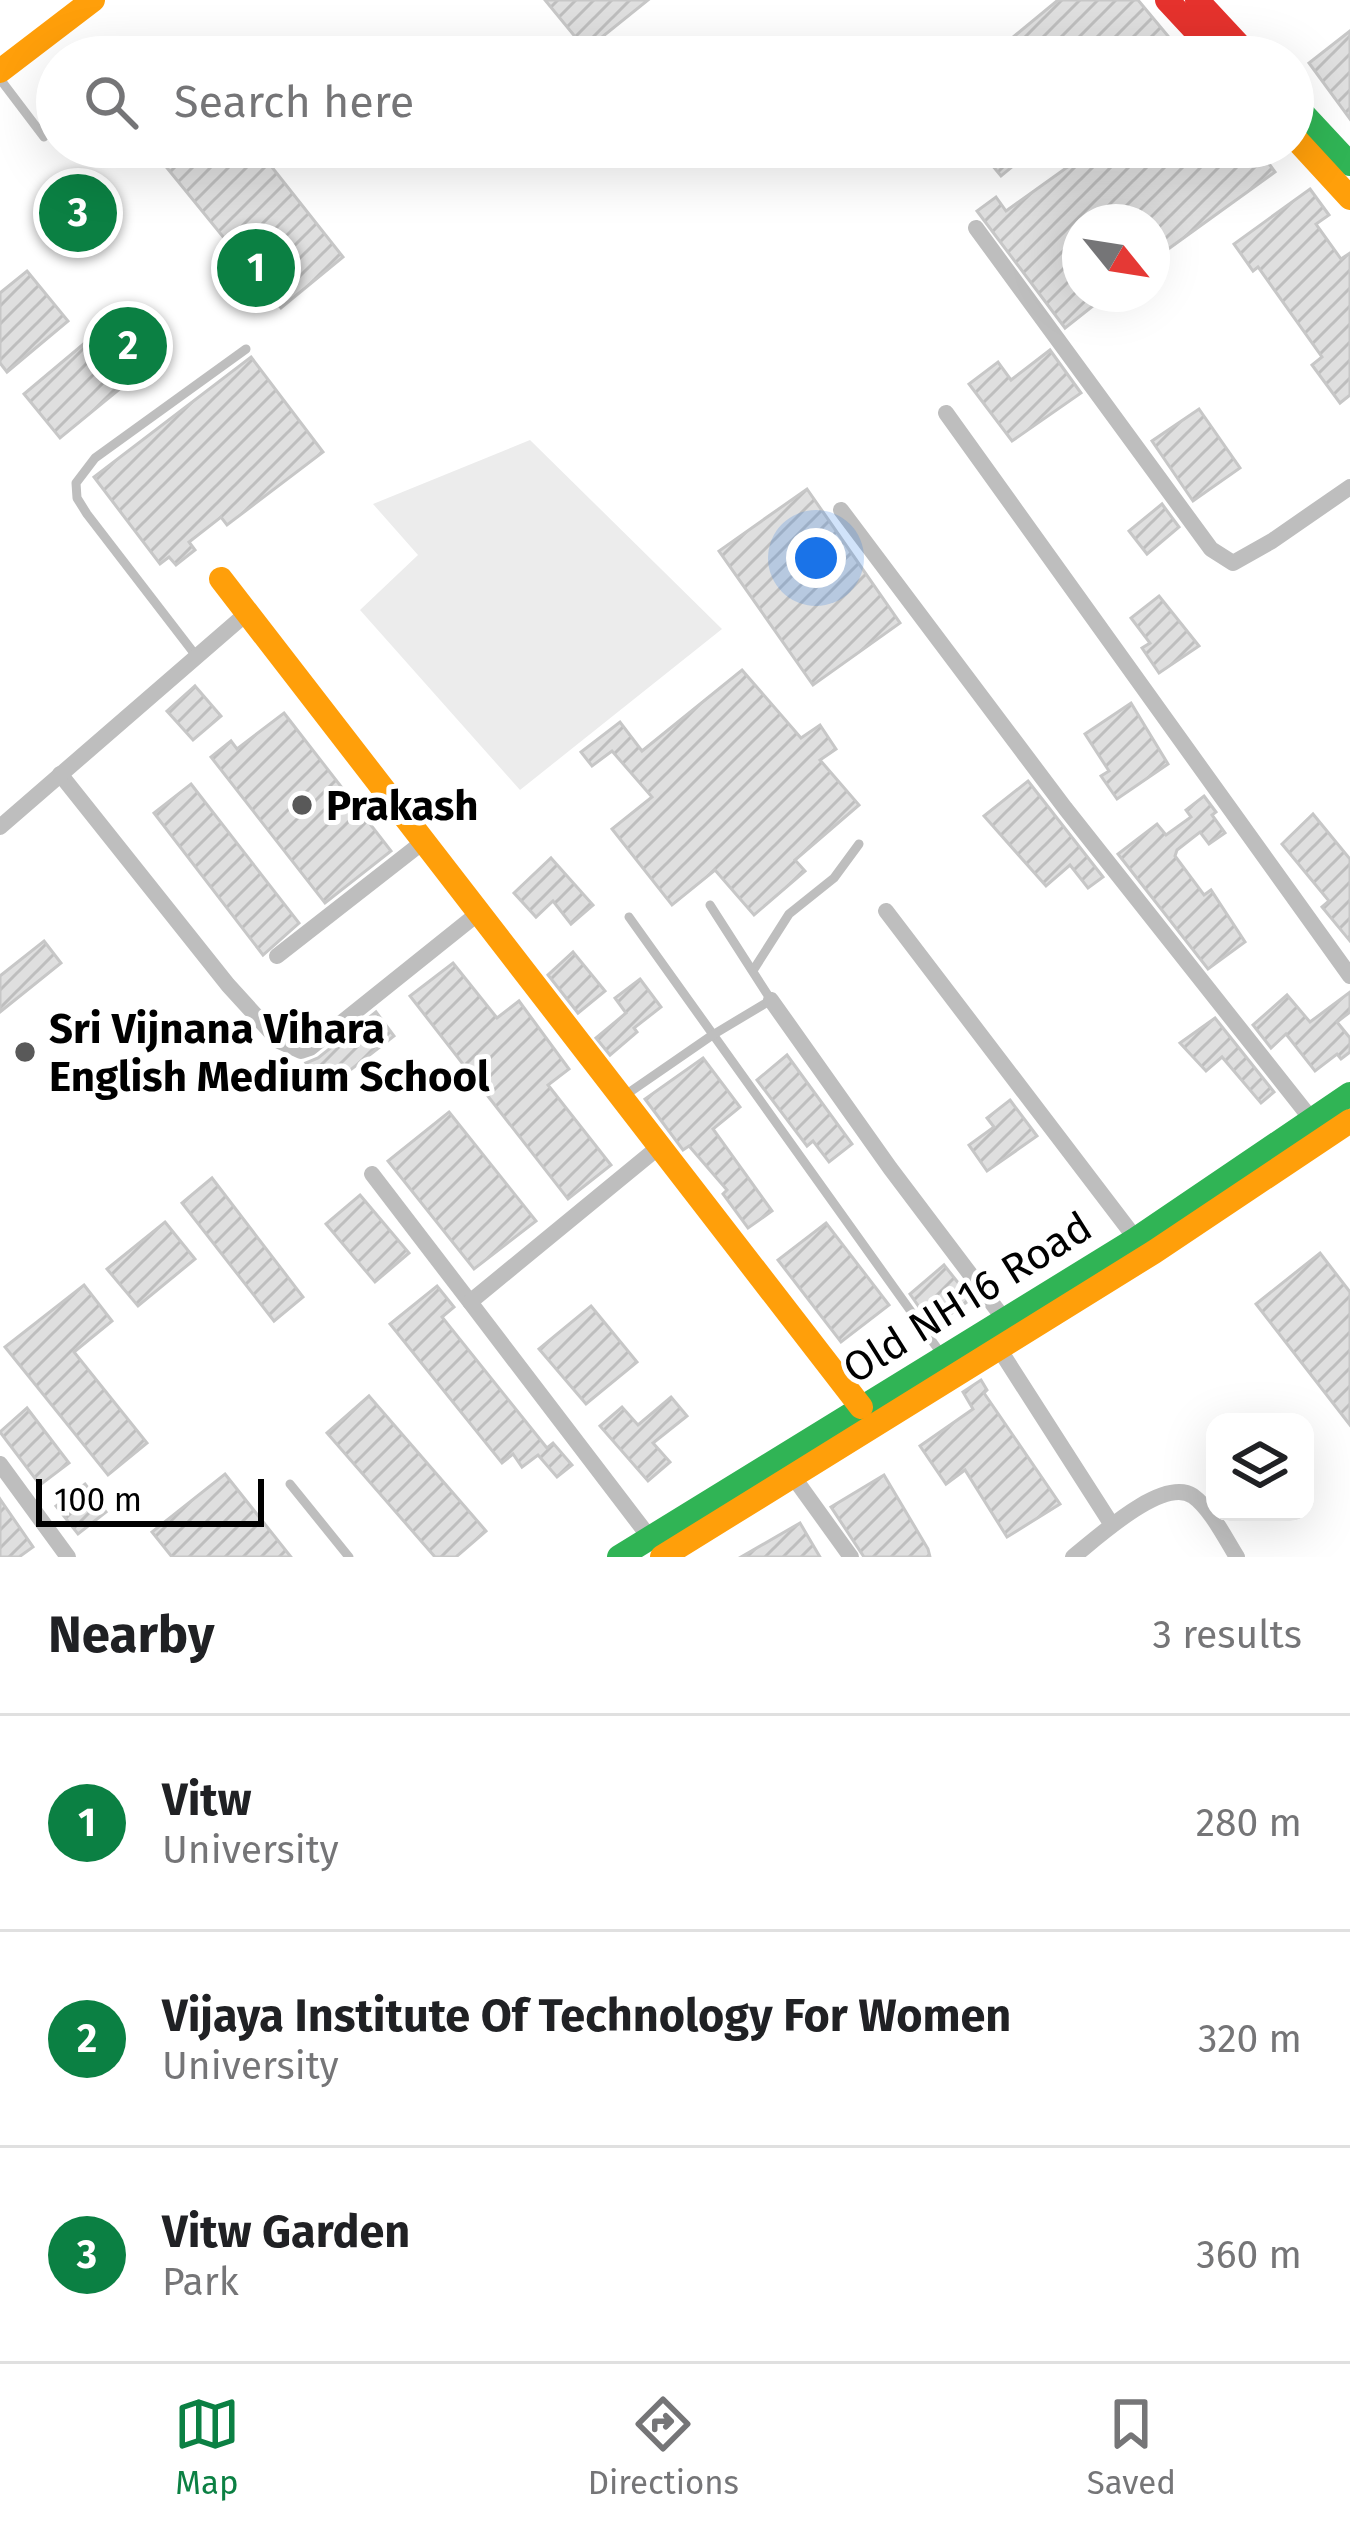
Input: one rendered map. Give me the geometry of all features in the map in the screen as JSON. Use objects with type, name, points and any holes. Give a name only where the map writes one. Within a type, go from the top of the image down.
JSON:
[{"type":"main road","points":[[49,36],[94,0]]},
{"type":"main road","points":[[1167,0],[1208,36]]},
{"type":"main road","points":[[1197,0],[1215,36]]},
{"type":"main road","points":[[0,75],[36,46]]},
{"type":"main road","points":[[1314,125],[1350,164]]},
{"type":"main road","points":[[1314,158],[1350,197]]},
{"type":"main road","points":[[221,578],[861,1407]]},
{"type":"main road","name":"Old NH16 Road","points":[[620,1557],[656,1547],[792,1475],[1350,1094]]},
{"type":"main road","name":"Old NH16 Road","points":[[656,1547],[861,1407],[944,1357],[997,1332],[1350,1121]]},
{"type":"street","points":[[976,228],[1211,549],[1233,563],[1272,542],[1350,487]]},
{"type":"street","points":[[946,413],[1350,976]]},
{"type":"street","points":[[841,510],[1065,808],[1312,1120]]},
{"type":"street","points":[[0,827],[247,613]]},
{"type":"street","points":[[60,774],[228,985],[279,1041],[294,1049],[310,1048],[481,911]]},
{"type":"street","points":[[277,956],[423,842]]},
{"type":"street","points":[[886,911],[1136,1239]]},
{"type":"street","points":[[771,1000],[890,1168],[997,1332],[1112,1525]]},
{"type":"street","points":[[470,1302],[660,1146]]},
{"type":"street","points":[[372,1174],[656,1547]]},
{"type":"street","points":[[0,1463],[68,1557]]},
{"type":"street","points":[[792,1475],[850,1557]]},
{"type":"street","points":[[1073,1557],[1164,1492],[1183,1490],[1198,1499],[1237,1557]]},
{"type":"lane","points":[[0,75],[36,126]]},
{"type":"lane","points":[[196,657],[87,514],[77,498],[76,483],[95,458],[246,349]]},
{"type":"lane","points":[[754,969],[789,914],[834,878],[859,844]]},
{"type":"lane","points":[[622,1097],[771,1000],[710,905]]},
{"type":"lane","points":[[629,917],[944,1357]]},
{"type":"lane","points":[[290,1484],[349,1557]]},
{"type":"shaded area","points":[[530,440],[722,629],[520,790],[360,610],[418,555],[373,504]]},
{"type":"building","points":[[545,0],[648,0],[603,36],[575,36]]},
{"type":"building","points":[[1058,0],[1138,0],[1168,36],[1014,36]]},
{"type":"building","points":[[1350,31],[1350,119],[1314,70],[1314,59]]},
{"type":"building","points":[[167,168],[273,168],[343,257],[281,308]]},
{"type":"building","points":[[1066,168],[1272,168],[1275,172],[1170,248],[1170,204],[1062,204],[1062,312],[1085,312],[1065,328],[977,211],[996,197],[1006,211]]},
{"type":"building","points":[[1310,189],[1329,215],[1316,224],[1341,259],[1350,253],[1350,395],[1340,403],[1312,365],[1322,357],[1258,267],[1253,271],[1234,244]]},
{"type":"building","points":[[27,271],[68,321],[7,372],[0,363],[0,293]]},
{"type":"building","points":[[86,342],[122,387],[60,438],[24,394]]},
{"type":"building","points":[[1050,350],[1081,393],[1012,441],[969,384],[998,362],[1011,380]]},
{"type":"building","points":[[251,357],[323,452],[227,525],[221,517],[189,542],[195,550],[176,565],[169,557],[160,564],[94,477]]},
{"type":"building","points":[[1199,409],[1240,468],[1193,501],[1152,441]]},
{"type":"building","points":[[807,489],[900,623],[813,685],[719,551]]},
{"type":"building","points":[[1162,504],[1179,527],[1147,554],[1129,531]]},
{"type":"building","points":[[1159,596],[1199,646],[1159,673],[1142,648],[1150,643],[1131,618]]},
{"type":"building","points":[[742,670],[801,738],[820,725],[836,749],[820,760],[859,805],[795,860],[805,871],[754,915],[715,870],[672,905],[612,829],[652,797],[612,751],[592,766],[581,752],[620,722],[642,751]]},
{"type":"building","points":[[195,686],[221,716],[193,740],[167,711]]},
{"type":"building","points":[[1131,703],[1168,764],[1117,799],[1101,776],[1109,771],[1085,734]]},
{"type":"building","name":"Prakash","points":[[284,713],[391,851],[325,903],[211,757],[231,741],[237,749]]},
{"type":"building","points":[[1028,781],[1103,877],[1088,888],[1070,865],[1046,886],[984,816]]},
{"type":"building","points":[[191,784],[299,923],[263,955],[154,813]]},
{"type":"building","points":[[1204,796],[1225,833],[1209,844],[1200,832],[1175,856],[1204,895],[1211,890],[1245,942],[1208,969],[1118,854],[1157,824],[1166,835],[1191,817],[1186,810]]},
{"type":"building","points":[[1313,814],[1350,859],[1350,941],[1322,907],[1329,901],[1282,844]]},
{"type":"building","points":[[551,858],[593,905],[571,924],[553,901],[536,917],[514,893]]},
{"type":"building","points":[[44,941],[61,963],[0,1012],[0,976]]},
{"type":"building","points":[[573,952],[605,991],[578,1013],[548,975]]},
{"type":"building","points":[[453,963],[497,1018],[519,1001],[569,1069],[548,1085],[611,1165],[568,1199],[410,996]]},
{"type":"building","points":[[640,979],[661,1007],[610,1055],[596,1038],[626,1013],[615,998]]},
{"type":"building","points":[[1350,992],[1350,1012],[1337,1022],[1350,1038],[1350,1052],[1341,1059],[1337,1054],[1315,1071],[1286,1034],[1271,1048],[1253,1025],[1287,995],[1310,1022]]},
{"type":"building","points":[[376,1012],[394,1036],[326,1089],[306,1063]]},
{"type":"building","points":[[1215,1018],[1274,1092],[1261,1103],[1222,1057],[1206,1071],[1180,1043]]},
{"type":"building","points":[[787,1055],[852,1144],[829,1162],[813,1141],[807,1146],[757,1080]]},
{"type":"building","points":[[703,1058],[740,1107],[713,1129],[772,1211],[748,1228],[723,1194],[727,1190],[689,1146],[683,1150],[645,1099]]},
{"type":"building","points":[[1010,1100],[1037,1136],[987,1171],[969,1145],[994,1127],[987,1118]]},
{"type":"building","points":[[449,1112],[536,1221],[474,1269],[388,1161]]},
{"type":"building","points":[[212,1178],[303,1297],[274,1321],[182,1203]]},
{"type":"building","points":[[360,1195],[409,1253],[375,1282],[326,1224]]},
{"type":"building","points":[[165,1222],[195,1259],[138,1306],[107,1269]]},
{"type":"building","points":[[826,1223],[889,1305],[841,1342],[778,1260]]},
{"type":"building","points":[[1320,1253],[1350,1292],[1350,1425],[1256,1304]]},
{"type":"building","points":[[944,1265],[971,1299],[933,1327],[910,1294]]},
{"type":"building","points":[[84,1285],[112,1321],[74,1352],[147,1443],[108,1475],[5,1347]]},
{"type":"building","points":[[437,1286],[454,1307],[442,1317],[547,1448],[553,1443],[572,1465],[557,1477],[538,1455],[522,1467],[513,1454],[502,1463],[390,1324]]},
{"type":"building","points":[[591,1306],[637,1362],[586,1404],[539,1349]]},
{"type":"building","points":[[981,1380],[984,1393],[1060,1504],[1007,1537],[965,1470],[946,1484],[920,1446],[973,1409],[963,1392]]},
{"type":"building","points":[[369,1396],[486,1531],[456,1557],[435,1557],[327,1433]]},
{"type":"building","points":[[671,1397],[687,1416],[653,1443],[670,1462],[648,1481],[600,1426],[622,1407],[638,1425]]},
{"type":"building","points":[[27,1408],[69,1463],[40,1485],[0,1432]]},
{"type":"building","points":[[225,1474],[291,1557],[172,1557],[152,1532]]},
{"type":"building","points":[[884,1475],[930,1557],[864,1557],[831,1507]]},
{"type":"building","points":[[85,1484],[106,1512],[78,1534],[56,1506]]},
{"type":"building","points":[[0,1499],[33,1547],[19,1557],[0,1557]]},
{"type":"building","points":[[800,1523],[820,1557],[741,1557]]},
{"type":"traffic: fast","points":[[1314,125],[1350,164]]},
{"type":"traffic: fast","points":[[619,1557],[1136,1239],[1350,1094]]},
{"type":"traffic: slow","points":[[46,36],[93,0]]},
{"type":"traffic: slow","points":[[0,71],[36,44]]},
{"type":"traffic: slow","points":[[1314,159],[1350,198]]},
{"type":"traffic: slow","points":[[221,579],[861,1407]]},
{"type":"traffic: slow","points":[[662,1557],[1154,1252],[1350,1121]]},
{"type":"traffic: jam","points":[[1167,0],[1200,36]]},
{"type":"traffic: jam","points":[[1197,0],[1230,36]]},
{"type":"place","name":"Vitw Garden","points":[[78,213]]},
{"type":"place","name":"Vitw","points":[[256,268]]},
{"type":"place","name":"Vijaya Institute Of Technology For Women","points":[[128,346]]},
{"type":"place","name":"Prakash","points":[[302,805]]},
{"type":"place","name":"Sri Vijnana Vihara English Medium School","points":[[25,1052]]}]
